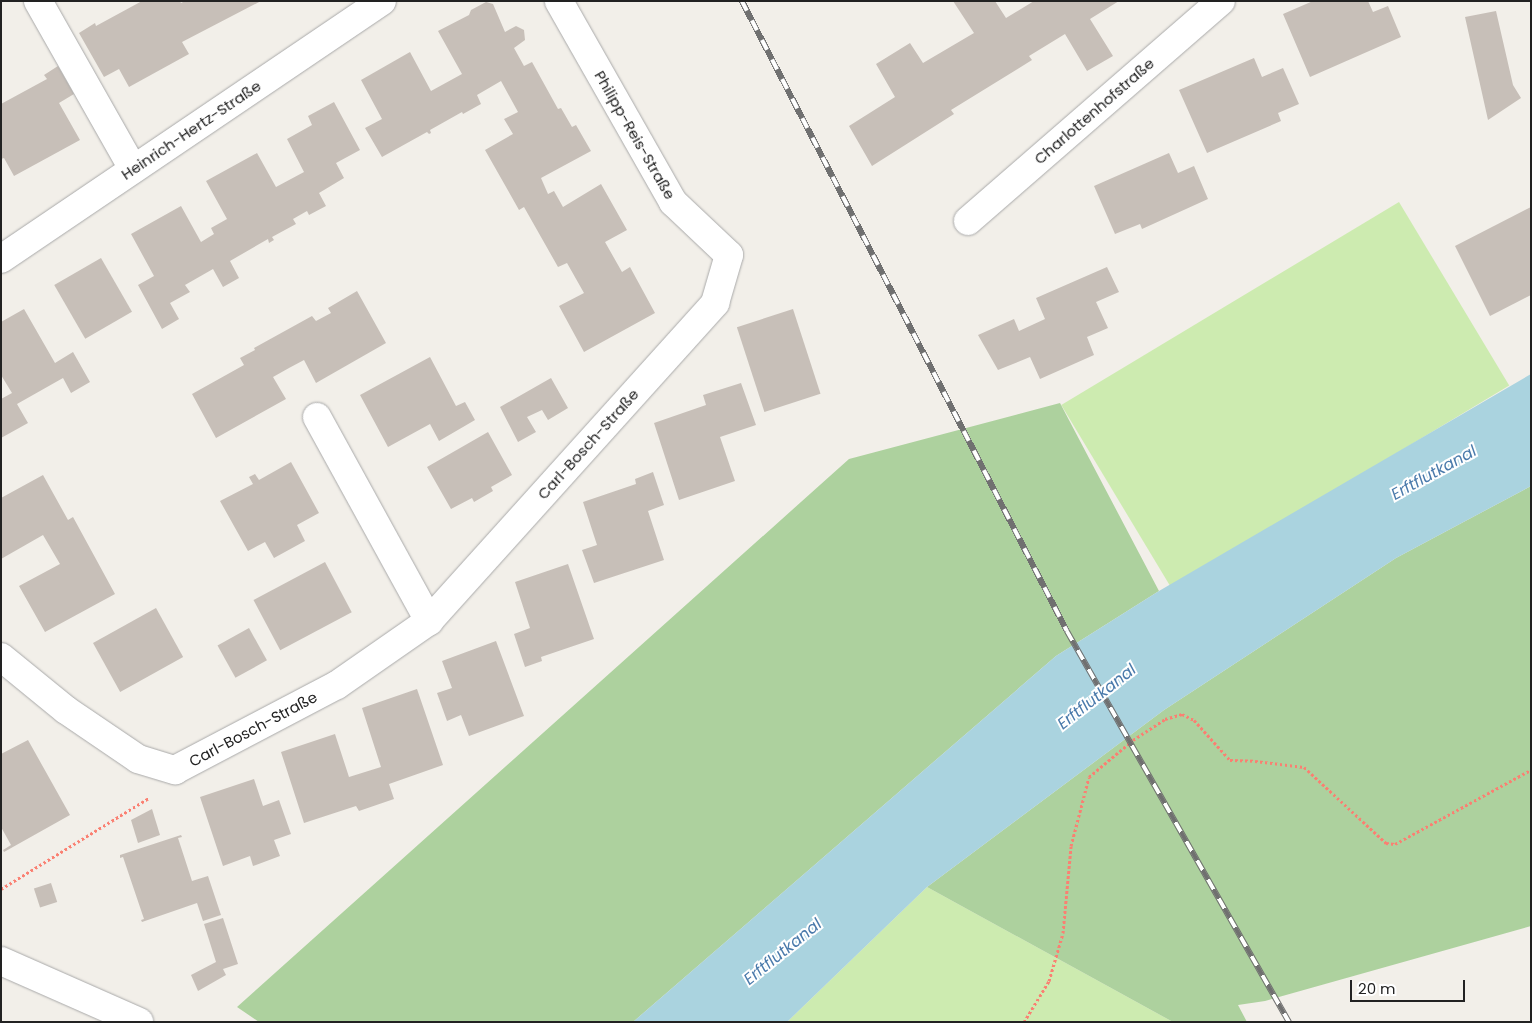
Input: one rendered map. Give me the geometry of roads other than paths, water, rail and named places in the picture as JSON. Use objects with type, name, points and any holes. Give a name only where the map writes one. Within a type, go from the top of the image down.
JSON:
[{"type":"street","points":[[38,1],[133,169]]},
{"type":"street","name":"Heinrich-Hertz-Straße","points":[[1,259],[382,1]]},
{"type":"street","name":"Philipp-Reis-Straße","points":[[559,1],[673,202],[728,255]]},
{"type":"street","name":"Charlottenhofstraße","points":[[968,221],[1215,3]]},
{"type":"street","name":"Carl-Bosch-Straße","points":[[1,657],[66,710],[138,759],[175,770],[337,685],[429,621],[715,303],[728,255]]},
{"type":"street","points":[[317,417],[429,621]]},
{"type":"street","points":[[1,961],[139,1022]]},
{"type":"water","name":"Erftflutkanal","points":[[1531,374],[1531,486],[1396,558],[1164,710],[927,887],[787,1022],[633,1022],[1056,656],[1159,591]]},
{"type":"railway","points":[[742,1],[1067,631],[1289,1022]]}]
